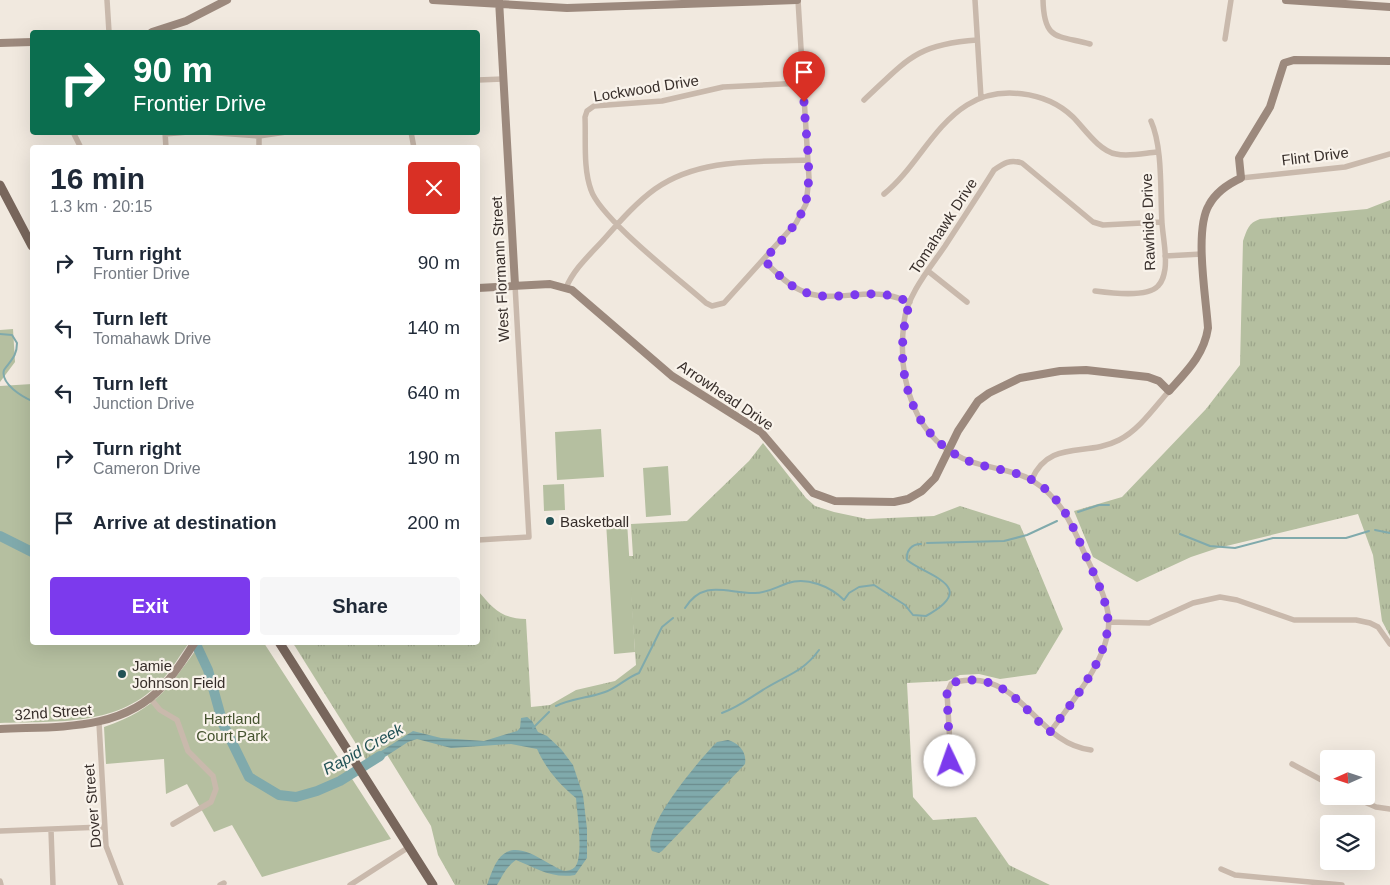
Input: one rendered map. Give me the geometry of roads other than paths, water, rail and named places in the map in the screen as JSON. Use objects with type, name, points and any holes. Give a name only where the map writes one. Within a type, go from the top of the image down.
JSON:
[{"type":"main road","points":[[0,185],[30,242]]},
{"type":"main road","points":[[281,645],[433,885]]},
{"type":"street","points":[[107,0],[109,30]]},
{"type":"street","points":[[162,30],[186,21],[227,0]]},
{"type":"street","points":[[433,0],[611,8],[798,0],[808,192],[804,208],[796,223],[764,260],[790,284],[811,294],[824,296],[891,295],[910,302]]},
{"type":"street","points":[[976,0],[981,98]]},
{"type":"street","points":[[1043,0],[1046,25],[1054,35],[1090,44]]},
{"type":"street","points":[[1225,39],[1231,0]]},
{"type":"street","points":[[1290,0],[1390,7]]},
{"type":"street","name":"West Flormann Street","points":[[480,540],[529,537],[499,3]]},
{"type":"street","points":[[864,100],[900,66],[922,51],[942,44],[977,40]]},
{"type":"street","points":[[0,43],[30,42]]},
{"type":"street","points":[[1032,479],[1037,468],[1054,454],[1103,446],[1119,440],[1135,429],[1195,363],[1204,346],[1208,328],[1202,254],[1202,223],[1209,204],[1220,191],[1241,178],[1239,158],[1270,107],[1284,63],[1294,60],[1390,61]]},
{"type":"street","points":[[480,80],[503,79]]},
{"type":"street","name":"Lockwood Drive","points":[[764,260],[724,303],[712,306],[706,303],[617,225],[596,202],[588,180],[584,117],[594,106],[662,102],[723,88],[802,83]]},
{"type":"street","points":[[884,194],[899,182],[953,115],[981,98],[1002,93],[1022,94],[1052,102],[1070,115],[1107,150],[1116,154],[1157,152]]},
{"type":"street","name":"Rawhide Drive","points":[[1095,291],[1148,292],[1157,288],[1162,281],[1165,256],[1155,130],[1150,121]]},
{"type":"street","points":[[245,135],[266,135]]},
{"type":"street","points":[[259,136],[260,145]]},
{"type":"street","name":"Flint Drive","points":[[1241,178],[1345,167],[1390,154]]},
{"type":"street","points":[[480,288],[550,284],[566,288],[572,276],[617,225],[656,189],[690,172],[721,165],[807,160]]},
{"type":"street","name":"Tomahawk Drive","points":[[1050,732],[1072,703],[1095,665],[1107,638],[1109,622],[1104,597],[1068,516],[1059,502],[1032,479],[970,462],[934,439],[922,424],[909,397],[903,350],[904,321],[910,302],[928,271],[994,170],[1006,162],[1014,160],[1022,163],[1093,222],[1103,225],[1162,222]]},
{"type":"street","points":[[1165,256],[1202,254]]},
{"type":"street","points":[[928,271],[967,302]]},
{"type":"street","name":"Arrowhead Drive","points":[[566,288],[584,300],[672,376],[761,432],[818,496],[835,501],[858,503],[894,502],[908,499],[922,491],[935,478],[966,416],[978,401],[989,393],[1020,378],[1060,371],[1086,370],[1148,376],[1159,381],[1169,391]]},
{"type":"street","points":[[1109,622],[1149,623],[1193,603],[1220,597],[1237,600],[1294,620],[1356,620],[1370,623],[1378,627],[1390,644]]},
{"type":"street","name":"32nd Street","points":[[0,729],[99,723],[120,716],[150,698],[164,686],[193,645]]},
{"type":"street","points":[[952,778],[947,695],[951,684],[959,681],[983,681],[1002,687],[1014,695],[1050,732],[1073,746],[1091,750]]},
{"type":"street","points":[[150,698],[160,710],[177,720],[188,751],[194,759],[214,776],[217,783],[215,796],[211,802],[173,824]]},
{"type":"street","name":"Dover Street","points":[[99,723],[103,827],[106,846],[121,885]]},
{"type":"street","points":[[1292,764],[1320,779]]},
{"type":"street","points":[[1371,805],[1390,809]]},
{"type":"street","points":[[0,831],[103,827]]},
{"type":"street","points":[[51,830],[53,885]]},
{"type":"street","points":[[350,885],[409,848]]},
{"type":"street","points":[[1221,869],[1235,875],[1342,885]]},
{"type":"street","points":[[0,881],[1,885]]},
{"type":"water","points":[[527,717],[532,721],[538,732],[547,736],[561,749],[573,765],[583,795],[587,829],[587,858],[575,875],[567,876],[544,872],[516,860],[507,868],[497,885],[487,885],[498,860],[505,853],[513,850],[530,854],[564,871],[574,868],[578,862],[580,844],[576,798],[554,776],[544,763],[537,749],[511,744],[451,748],[417,739],[408,742],[371,766],[367,760],[413,731],[441,738],[484,741],[517,731],[520,728],[521,718]]},
{"type":"water","points":[[728,740],[736,743],[741,749],[745,756],[745,764],[662,851],[659,853],[652,851],[650,841],[654,828],[672,797],[713,746],[717,742]]},
{"type":"waterway","points":[[0,334],[12,335],[17,343],[15,355],[4,370],[5,380],[13,389],[30,400]]},
{"type":"waterway","points":[[1078,512],[1099,505],[1109,505]]},
{"type":"waterway","points":[[927,543],[1004,541],[1027,535],[1057,521]]},
{"type":"waterway","points":[[1375,530],[1390,533]]},
{"type":"waterway","points":[[1180,534],[1210,546],[1235,548],[1273,538],[1346,538],[1369,531]]},
{"type":"waterway","name":"Rapid Creek","points":[[0,536],[30,551]]},
{"type":"waterway","points":[[685,608],[692,599],[708,590],[760,593],[795,581],[803,581],[825,587],[844,600],[849,593],[859,587],[874,585],[905,605],[913,615],[926,616],[942,606],[949,597],[949,589],[936,577],[907,560],[907,554],[910,549],[914,545],[921,544]]},
{"type":"waterway","points":[[556,706],[605,692],[639,673],[662,627],[673,618]]},
{"type":"waterway","name":"Rapid Creek","points":[[196,645],[208,670],[223,724],[249,777],[279,795],[296,797],[317,791],[340,781],[380,756]]},
{"type":"waterway","points":[[722,713],[801,668],[819,650]]},
{"type":"waterway","points":[[533,728],[549,712]]},
{"type":"place","name":"Basketball","points":[[550,521]]},
{"type":"place","name":"Jamie Johnson Field","points":[[122,674]]},
{"type":"park label","name":"Hartland Court Park","points":[[232,726]]}]
